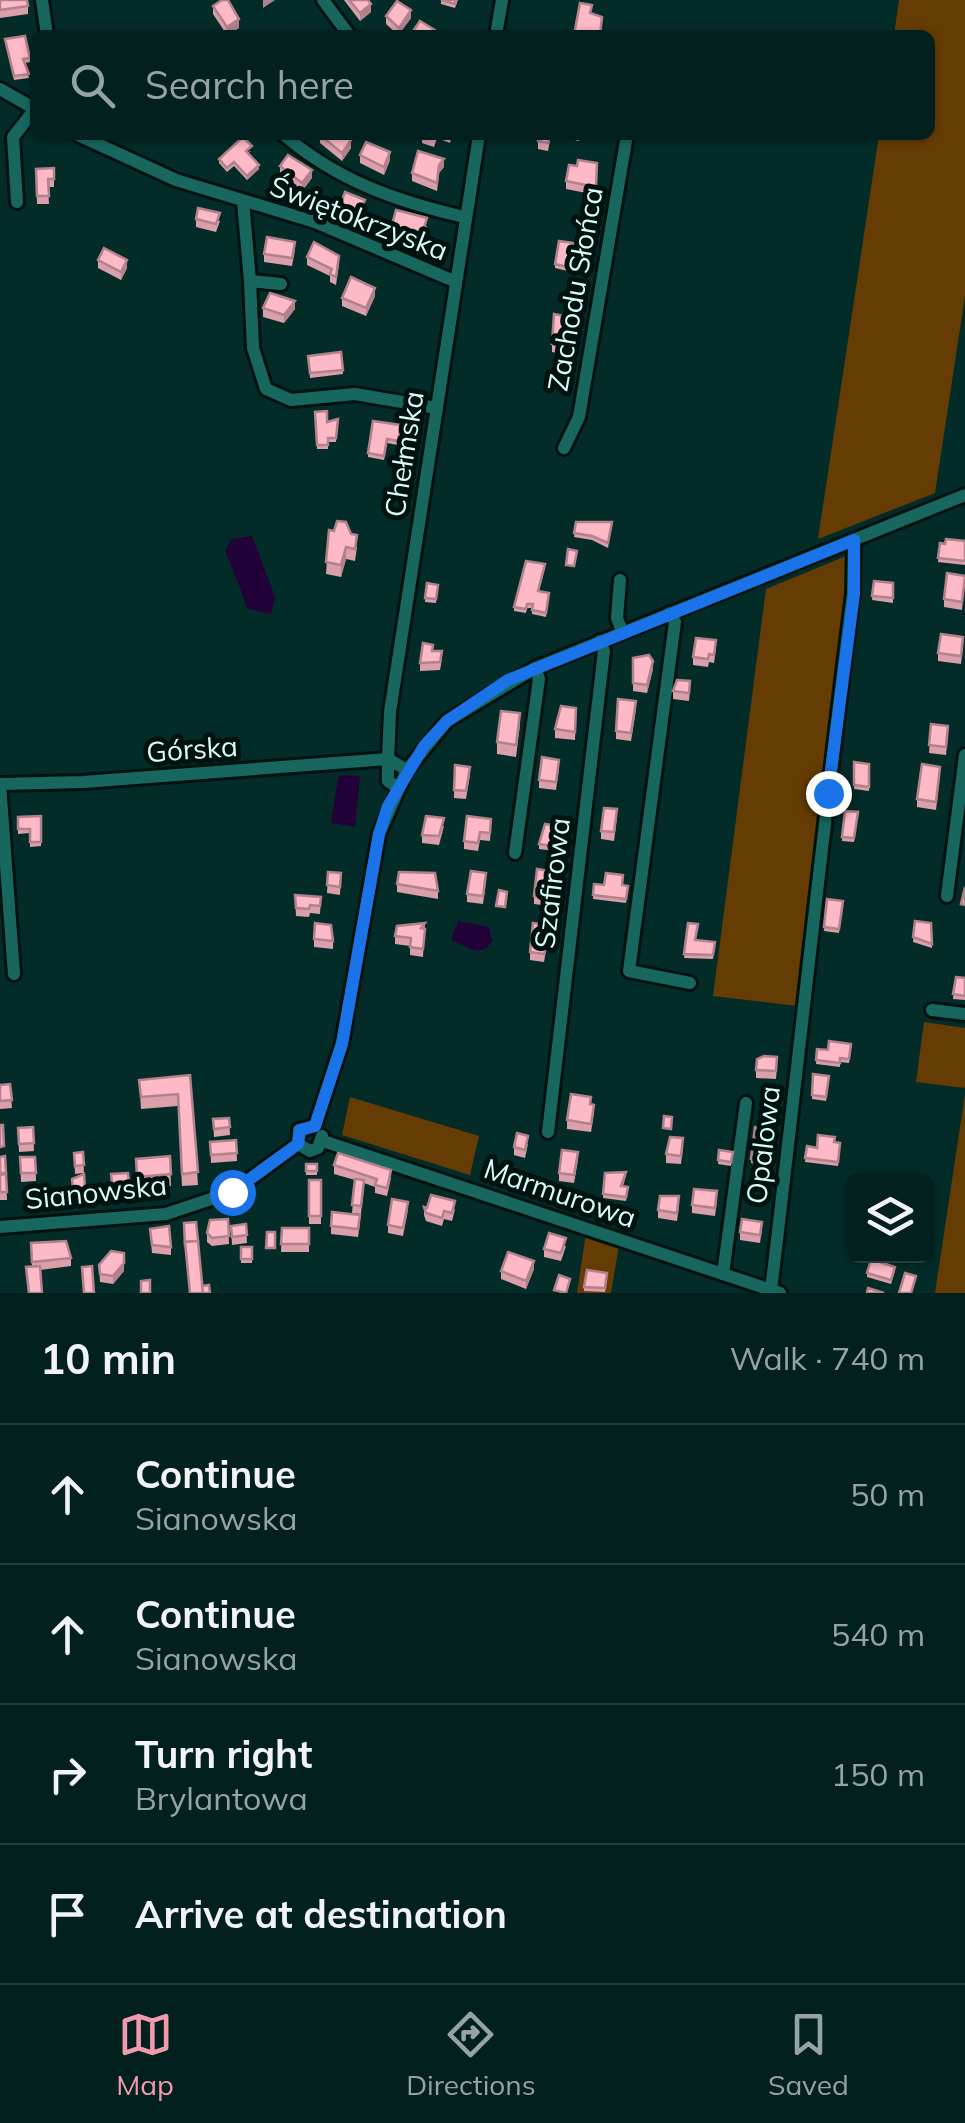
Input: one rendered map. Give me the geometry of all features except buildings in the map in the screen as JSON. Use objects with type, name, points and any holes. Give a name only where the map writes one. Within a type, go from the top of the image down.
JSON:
[{"type":"street","points":[[42,0],[46,30]]},
{"type":"street","points":[[323,0],[345,30]]},
{"type":"street","points":[[497,30],[502,0]]},
{"type":"street","points":[[0,90],[30,106]]},
{"type":"street","points":[[17,202],[14,137],[30,116]]},
{"type":"street","name":"Świętokrzyska","points":[[89,140],[176,180],[315,222],[454,281]]},
{"type":"street","points":[[291,140],[340,176],[414,205],[464,217]]},
{"type":"street","name":"Chełmska","points":[[388,760],[390,712],[478,140]]},
{"type":"street","name":"Zachodu Słońca","points":[[564,448],[579,416],[626,140]]},
{"type":"street","points":[[243,202],[253,348],[266,389],[278,397],[355,394],[436,408]]},
{"type":"street","points":[[250,281],[281,284]]},
{"type":"street","points":[[315,1126],[300,1130],[298,1144],[310,1151],[323,1140],[315,1126],[342,1044],[371,862],[407,770],[447,721],[534,668],[965,495]]},
{"type":"street","name":"Opalowa","points":[[776,1291],[806,1006],[808,936],[854,594],[854,540]]},
{"type":"street","points":[[620,580],[617,618],[622,632]]},
{"type":"street","points":[[670,613],[675,622],[629,971],[690,983]]},
{"type":"street","name":"Szafirowa","points":[[548,1132],[604,651],[600,641]]},
{"type":"street","points":[[515,853],[539,679],[534,668]]},
{"type":"street","points":[[947,896],[965,755]]},
{"type":"street","points":[[398,788],[388,781],[388,760],[407,770]]},
{"type":"street","name":"Górska","points":[[0,784],[388,760]]},
{"type":"street","points":[[0,784],[14,974]]},
{"type":"street","points":[[932,1010],[965,1014]]},
{"type":"street","points":[[723,1274],[746,1103]]},
{"type":"street","name":"Marmurowa","points":[[323,1140],[776,1291]]},
{"type":"street","name":"Sianowska","points":[[0,1226],[166,1214],[232,1192],[298,1144]]},
{"type":"shaded area","points":[[899,0],[965,0],[965,296],[935,493],[818,539],[878,140],[935,140],[935,30],[895,30]]},
{"type":"shaded area","points":[[252,536],[275,597],[271,614],[248,609],[225,550],[232,539]]},
{"type":"shaded area","points":[[851,554],[855,558],[798,1006],[713,996],[766,589]]},
{"type":"shaded area","points":[[360,776],[355,827],[331,823],[338,778]]},
{"type":"shaded area","points":[[458,921],[489,927],[492,941],[486,949],[475,951],[451,940]]},
{"type":"shaded area","points":[[924,1022],[965,1028],[965,1088],[916,1082]]},
{"type":"shaded area","points":[[965,1094],[965,1293],[935,1293]]},
{"type":"shaded area","points":[[350,1097],[479,1136],[470,1175],[342,1135]]},
{"type":"shaded area","points":[[586,1233],[619,1245],[611,1293],[577,1293]]},
{"type":"route","points":[[232,1192],[298,1144],[300,1130],[315,1126],[342,1044],[371,862],[388,806],[424,746],[447,721],[475,700],[534,668],[854,540],[858,549],[854,594],[828,793]]}]
